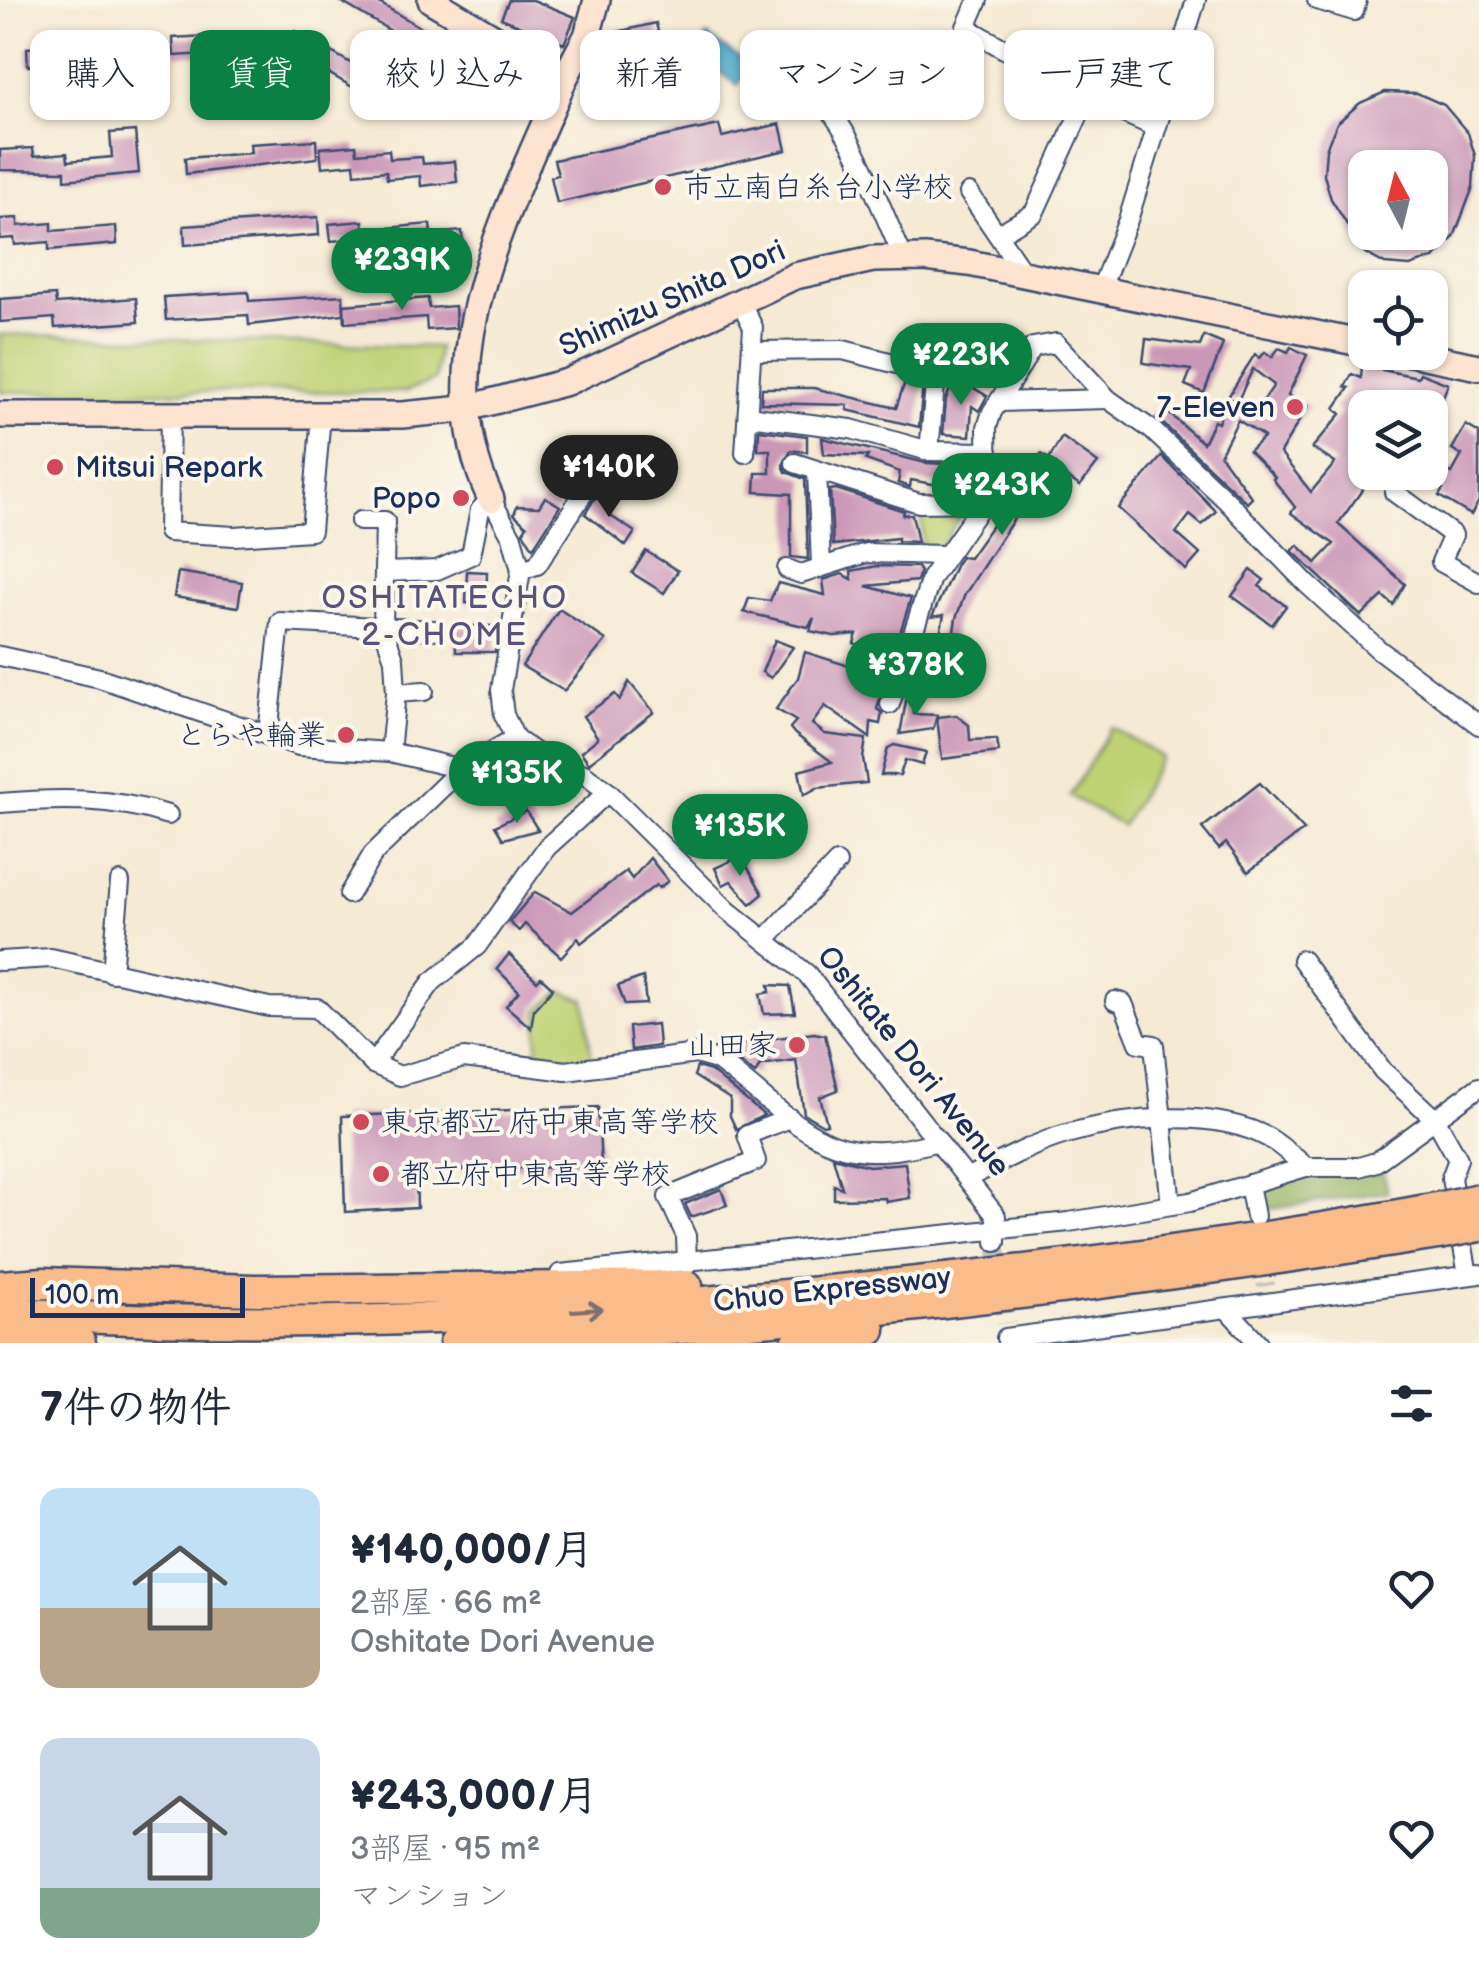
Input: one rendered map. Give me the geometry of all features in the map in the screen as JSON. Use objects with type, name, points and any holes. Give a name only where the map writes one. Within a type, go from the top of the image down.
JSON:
[{"type":"highway","name":"Chuo Expressway","points":[[456,1343],[681,1330],[903,1309],[1211,1270],[1422,1223],[1479,1199]]},
{"type":"highway","name":"Chuo Expressway","points":[[0,1312],[284,1322],[682,1304],[938,1280],[1422,1223],[1479,1226]]},
{"type":"highway","points":[[0,1286],[44,1283],[255,1290],[528,1284],[738,1286],[1422,1223]]},
{"type":"highway","points":[[797,1343],[903,1324],[1214,1282],[1422,1223]]},
{"type":"highway","points":[[0,1336],[80,1343]]},
{"type":"street","points":[[431,0],[564,79]]},
{"type":"street","points":[[349,894],[374,854],[461,768],[515,738],[504,715],[502,690],[521,570],[512,537],[477,470],[464,409],[483,277],[564,79],[587,36],[597,0]]},
{"type":"street","points":[[978,0],[966,26],[1004,48]]},
{"type":"street","points":[[1100,291],[1128,220],[1196,0]]},
{"type":"street","points":[[1317,0],[1354,11],[1357,0]]},
{"type":"street","points":[[840,120],[903,257]]},
{"type":"street","points":[[999,234],[1034,213],[1076,120]]},
{"type":"street","points":[[1139,120],[1155,127]]},
{"type":"street","points":[[969,193],[1025,275]]},
{"type":"street","name":"Shimizu Shita Dori","points":[[0,415],[322,416],[464,409],[567,382],[795,276],[903,257],[969,263],[1348,341]]},
{"type":"street","points":[[741,303],[753,327],[745,453]]},
{"type":"street","points":[[890,704],[932,578],[983,502],[990,484],[987,427],[1034,347],[1056,342],[1108,399],[1152,430],[1378,649],[1479,724]]},
{"type":"street","points":[[752,351],[843,350],[936,374],[929,451]]},
{"type":"street","points":[[1448,361],[1479,367]]},
{"type":"street","points":[[1000,402],[1108,399]]},
{"type":"street","points":[[170,414],[168,532],[234,536],[311,531],[322,416]]},
{"type":"street","points":[[748,416],[851,429],[929,451],[988,452]]},
{"type":"street","points":[[795,463],[920,503],[983,502]]},
{"type":"street","points":[[817,471],[821,566]]},
{"type":"street","points":[[521,570],[536,565],[594,477]]},
{"type":"street","points":[[1394,492],[1453,535],[1441,562],[1479,583]]},
{"type":"street","points":[[384,572],[437,570],[470,555],[480,510],[491,499]]},
{"type":"street","points":[[360,521],[385,522],[383,628],[394,659],[396,693],[390,752]]},
{"type":"street","points":[[787,569],[800,574],[866,554],[945,555]]},
{"type":"street","points":[[268,736],[280,622],[434,630]]},
{"type":"street","points":[[0,656],[100,678],[299,746],[390,752],[461,768]]},
{"type":"street","points":[[396,693],[424,691]]},
{"type":"street","name":"Oshitate Dori Avenue","points":[[515,738],[542,758],[584,774],[608,792],[727,910],[807,974],[996,1216],[997,1235]]},
{"type":"street","points":[[373,1064],[432,982],[477,946],[547,847],[608,792]]},
{"type":"street","points":[[0,803],[68,797],[140,806],[168,815]]},
{"type":"street","points":[[766,939],[837,864]]},
{"type":"street","points":[[112,972],[120,882]]},
{"type":"street","points":[[0,962],[51,958],[269,1007],[317,1008],[373,1064],[400,1076],[464,1058],[566,1071],[696,1054],[717,1060],[825,1144],[842,1150],[880,1152],[938,1140]]},
{"type":"street","points":[[1006,1335],[1228,1310],[1268,1296],[1474,1274],[1451,1178],[1458,1159],[1436,1120],[1383,1070],[1302,960]]},
{"type":"street","points":[[1115,1001],[1124,1003],[1139,1043],[1154,1045],[1171,1205]]},
{"type":"street","points":[[0,1270],[262,1283],[537,1276],[997,1235],[1171,1205],[1306,1166],[1359,1168],[1376,1162],[1479,1087]]},
{"type":"street","points":[[688,1264],[686,1236],[668,1197],[756,1161],[747,1135],[790,1118]]},
{"type":"street","points":[[968,1178],[1068,1133],[1160,1120],[1206,1121],[1248,1130],[1270,1139],[1306,1166]]},
{"type":"street","points":[[1250,1184],[1254,1216]]},
{"type":"street","points":[[1228,1310],[1258,1343]]},
{"type":"green space","points":[[0,334],[438,347],[435,380],[404,392],[0,392]]},
{"type":"green space","points":[[922,507],[965,508],[938,551],[922,549]]},
{"type":"green space","points":[[1111,727],[1162,757],[1122,826],[1070,796]]},
{"type":"green space","points":[[561,991],[585,1000],[592,1060],[568,1062],[537,1054],[538,1011]]},
{"type":"green space","points":[[1306,1174],[1384,1174],[1387,1192],[1263,1210],[1260,1188]]},
{"type":"water","points":[[720,45],[740,58],[738,85],[720,73]]},
{"type":"building","points":[[338,0],[374,0],[425,30],[389,30]]},
{"type":"building","points":[[509,0],[533,0],[575,17],[564,44],[560,42],[560,30],[530,30],[501,18]]},
{"type":"building","points":[[656,23],[658,30],[626,30]]},
{"type":"building","points":[[190,37],[190,55],[174,56],[173,38]]},
{"type":"building","points":[[330,51],[350,63],[350,86],[330,74]]},
{"type":"building","points":[[1385,92],[1417,93],[1444,105],[1468,133],[1475,156],[1473,187],[1448,243],[1448,150],[1348,150],[1348,226],[1331,199],[1324,175],[1326,149],[1337,123],[1360,103]]},
{"type":"building","points":[[780,124],[786,150],[557,203],[551,177],[558,175],[554,160],[719,125],[722,137]]},
{"type":"building","points":[[135,131],[139,173],[65,180],[65,171],[0,170],[0,150],[33,148],[34,156],[67,153],[68,161],[112,157],[110,133]]},
{"type":"building","points":[[316,140],[317,158],[186,174],[185,158],[251,153],[250,144]]},
{"type":"building","points":[[356,145],[357,153],[389,150],[390,159],[422,157],[423,164],[455,161],[457,182],[421,186],[420,176],[387,179],[386,171],[355,174],[354,164],[322,167],[320,148]]},
{"type":"building","points":[[318,217],[319,235],[185,245],[184,226]]},
{"type":"building","points":[[18,218],[18,226],[52,223],[52,231],[116,226],[117,244],[49,250],[49,242],[15,245],[14,238],[0,239],[0,219]]},
{"type":"building","points":[[363,221],[364,230],[430,224],[431,234],[462,231],[463,245],[431,248],[430,240],[364,246],[363,238],[331,241],[329,224]]},
{"type":"building","points":[[1363,250],[1442,250],[1434,258],[1410,266],[1385,264]]},
{"type":"building","points":[[248,292],[249,301],[343,295],[344,314],[249,325],[248,315],[166,320],[164,297]]},
{"type":"building","points":[[55,295],[56,304],[136,298],[138,322],[55,328],[54,318],[0,322],[0,299]]},
{"type":"building","points":[[428,298],[429,308],[455,306],[456,328],[427,330],[426,317],[345,323],[344,305]]},
{"type":"building","points":[[1204,336],[1223,344],[1204,393],[1185,385],[1191,370],[1143,363],[1146,339],[1200,346]]},
{"type":"building","points":[[1291,347],[1307,355],[1288,395],[1308,406],[1280,453],[1311,492],[1335,463],[1312,448],[1341,414],[1335,408],[1349,388],[1345,387],[1352,374],[1361,378],[1362,370],[1418,377],[1420,373],[1448,384],[1446,390],[1348,390],[1348,490],[1362,490],[1338,524],[1405,584],[1393,605],[1383,596],[1361,616],[1292,551],[1298,545],[1316,563],[1334,544],[1291,513],[1295,507],[1275,477],[1249,451],[1264,437],[1238,420],[1220,455],[1252,498],[1247,503],[1157,418],[1165,410],[1203,443],[1214,421],[1218,423],[1225,403],[1253,416],[1274,385],[1253,369],[1237,402],[1228,397],[1255,354],[1260,358],[1265,352],[1272,357],[1279,348],[1288,352]]},
{"type":"building","points":[[955,377],[987,396],[979,411],[972,406],[970,436],[943,434],[946,399]]},
{"type":"building","points":[[906,379],[923,384],[919,427],[847,410],[848,405],[761,403],[762,388],[814,388],[896,408]]},
{"type":"building","points":[[1466,425],[1479,433],[1479,501],[1471,515],[1439,496],[1442,490],[1448,490],[1448,471],[1452,473],[1462,455],[1452,449]]},
{"type":"building","points":[[759,430],[807,436],[807,452],[791,450],[783,465],[786,472],[805,479],[808,559],[791,557],[791,494],[755,492],[756,473],[770,473],[770,450],[758,450]]},
{"type":"building","points":[[1062,437],[1098,463],[1080,486],[1058,471],[1015,517],[965,594],[956,618],[946,685],[930,681],[944,615],[932,617],[956,564],[961,557],[969,558],[1015,493],[1008,482],[1041,454],[1049,459]]},
{"type":"building","points":[[822,438],[926,463],[968,465],[968,480],[932,484],[911,480],[910,487],[898,483],[900,472],[866,460],[868,456],[824,454]]},
{"type":"building","points":[[1162,456],[1216,511],[1202,525],[1190,515],[1176,533],[1200,554],[1186,570],[1118,508]]},
{"type":"building","points":[[830,490],[904,511],[903,515],[912,514],[918,542],[898,538],[833,545]]},
{"type":"building","points":[[598,493],[613,509],[609,515],[635,532],[626,546],[585,514]]},
{"type":"building","points":[[545,497],[560,506],[533,548],[523,532],[527,526],[514,514],[517,506],[539,507]]},
{"type":"building","points":[[646,551],[678,571],[664,593],[632,573]]},
{"type":"building","points":[[877,566],[917,567],[920,572],[917,581],[866,586],[911,598],[893,655],[873,655],[866,672],[885,679],[877,709],[882,713],[880,724],[871,722],[870,738],[825,706],[812,724],[825,734],[866,739],[863,758],[867,783],[817,788],[804,795],[799,771],[832,762],[795,734],[790,728],[796,721],[776,709],[798,678],[805,652],[849,666],[858,645],[854,643],[857,634],[834,636],[810,631],[814,618],[808,627],[744,612],[749,598],[770,601],[778,583],[825,595],[823,580],[842,574],[852,579],[851,571]]},
{"type":"building","points":[[1251,570],[1264,580],[1259,586],[1286,606],[1272,625],[1232,596]]},
{"type":"building","points":[[467,571],[487,572],[486,604],[466,603]]},
{"type":"building","points":[[178,572],[242,582],[238,607],[174,597]]},
{"type":"building","points":[[559,609],[606,640],[564,691],[522,666]]},
{"type":"building","points":[[455,626],[498,626],[495,652],[456,652]]},
{"type":"building","points":[[775,640],[793,647],[771,678],[762,672]]},
{"type":"building","points":[[629,682],[654,712],[589,763],[581,752],[598,738],[583,716],[615,694],[620,700]]},
{"type":"building","points":[[908,690],[912,690],[914,714],[937,715],[933,729],[900,734]]},
{"type":"building","points":[[956,715],[969,725],[970,740],[997,739],[999,752],[942,759],[937,717]]},
{"type":"building","points":[[894,745],[926,752],[922,765],[905,760],[900,775],[881,775],[888,748]]},
{"type":"building","points":[[1260,783],[1304,830],[1248,872],[1226,843],[1219,849],[1202,828]]},
{"type":"building","points":[[526,811],[538,830],[503,839],[495,826]]},
{"type":"building","points":[[741,856],[763,894],[751,904],[731,881],[723,885],[715,868]]},
{"type":"building","points":[[650,858],[668,881],[659,888],[656,885],[581,943],[578,938],[561,957],[525,924],[519,931],[509,922],[535,892],[572,912],[626,871],[632,879]]},
{"type":"building","points":[[509,954],[537,981],[541,977],[553,988],[534,1009],[531,1028],[506,1006],[519,991],[497,969]]},
{"type":"building","points":[[643,977],[646,1004],[625,1005],[618,986]]},
{"type":"building","points":[[769,985],[790,986],[795,1013],[764,1014],[760,994],[770,992]]},
{"type":"building","points":[[657,1024],[659,1046],[631,1050],[629,1027]]},
{"type":"building","points":[[825,1035],[838,1090],[820,1097],[827,1124],[823,1125],[804,1114],[796,1060],[760,1065],[755,1074],[727,1052],[729,1044],[762,1044],[762,1040]]},
{"type":"building","points":[[697,1067],[711,1071],[764,1115],[736,1129],[730,1116],[730,1099],[694,1076]]},
{"type":"building","points":[[598,1107],[601,1166],[416,1171],[417,1208],[345,1212],[342,1116]]},
{"type":"building","points":[[833,1157],[869,1166],[905,1163],[910,1198],[886,1202],[885,1198],[834,1199],[834,1185],[842,1188]]},
{"type":"building","points":[[721,1189],[727,1205],[691,1217],[685,1204]]},
{"type":"tunnel","points":[[996,1242],[1006,1323]]},
{"type":"tunnel","points":[[1261,1256],[1266,1286]]},
{"type":"place","name":"市立南白糸台小学校","points":[[663,187]]},
{"type":"place","name":"7-Eleven","points":[[1295,407]]},
{"type":"place","name":"Mitsui Repark","points":[[55,467]]},
{"type":"place","name":"Popo","points":[[461,498]]},
{"type":"place","name":"とらや輪業","points":[[346,735]]},
{"type":"place","name":"山田家","points":[[797,1045]]},
{"type":"place","name":"東京都立 府中東高等学校","points":[[361,1122]]},
{"type":"place","name":"都立府中東高等学校","points":[[381,1174]]},
{"type":"district","name":"OSHITATECHO 2-CHOME","points":[[445,616]]}]
